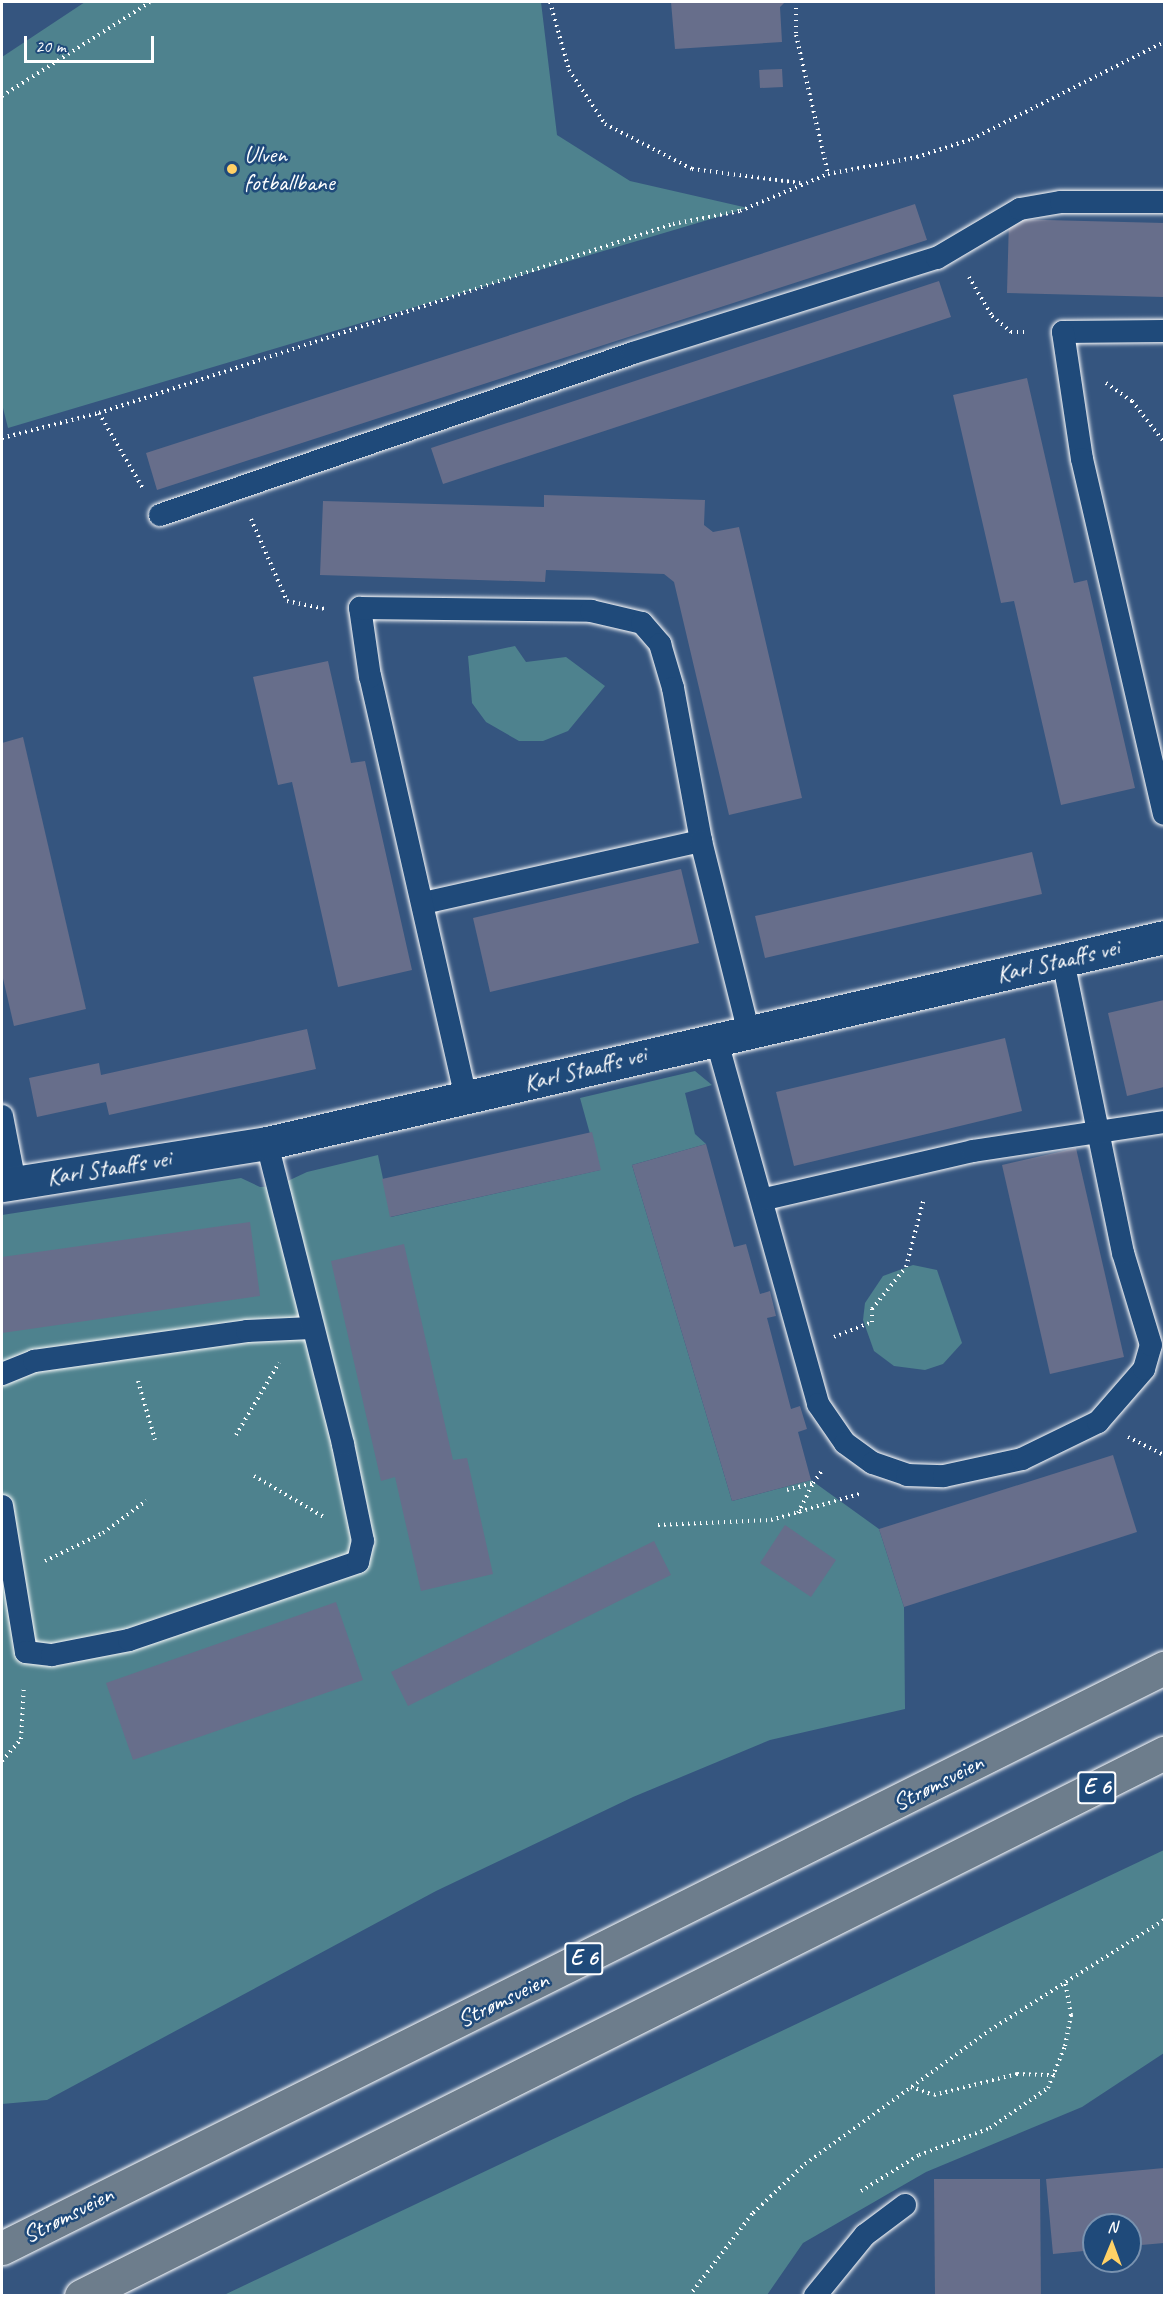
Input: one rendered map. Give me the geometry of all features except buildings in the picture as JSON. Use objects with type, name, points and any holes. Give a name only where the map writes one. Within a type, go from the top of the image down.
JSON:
[{"type":"highway","name":"Strømsveien","points":[[2,2248],[1164,1668]]},
{"type":"highway","name":"E 6","points":[[81,2295],[1164,1754]]},
{"type":"street","name":"Karl Staaffs vei","points":[[8,1184],[267,1143],[748,1030],[1164,937]]},
{"type":"lane","points":[[160,514],[633,353],[937,258],[1020,208],[1061,202],[1164,202]]},
{"type":"lane","points":[[1164,331],[1063,332],[1082,459],[1155,726],[1164,814]]},
{"type":"lane","points":[[466,1098],[360,608],[591,611],[642,623],[660,644],[673,688],[700,841],[748,1030]]},
{"type":"lane","points":[[423,903],[700,841]]},
{"type":"lane","points":[[716,1038],[765,1199],[801,1351],[818,1404],[845,1443],[873,1463],[907,1475],[944,1476],[1022,1459],[1098,1422],[1144,1369],[1155,1325],[1096,1131],[1063,960]]},
{"type":"lane","points":[[2,1116],[8,1184]]},
{"type":"lane","points":[[765,1199],[934,1160],[1096,1131],[1164,1122]]},
{"type":"lane","points":[[2,1506],[26,1652],[52,1655],[129,1640],[358,1562],[363,1541],[305,1328],[267,1143]]},
{"type":"lane","points":[[2,1374],[34,1361],[305,1328]]},
{"type":"lane","points":[[815,2295],[865,2235],[905,2205]]},
{"type":"path","points":[[2,96],[150,2]]},
{"type":"path","points":[[550,2],[569,70],[605,124],[692,169],[804,183]]},
{"type":"path","points":[[796,2],[796,35],[828,174]]},
{"type":"path","points":[[2,438],[99,412],[673,224],[740,211],[828,174],[917,157],[972,139],[1164,42]]},
{"type":"path","points":[[937,258],[958,266],[992,316],[1011,332],[1063,332]]},
{"type":"path","points":[[1067,365],[1132,401],[1164,442]]},
{"type":"path","points":[[99,412],[160,514]]},
{"type":"path","points":[[244,487],[250,516],[287,601],[314,609],[360,608]]},
{"type":"path","points":[[801,1351],[872,1322],[872,1308],[906,1267],[934,1160]]},
{"type":"path","points":[[236,1435],[305,1328]]},
{"type":"path","points":[[130,1348],[155,1440]]},
{"type":"path","points":[[658,1525],[771,1520],[798,1513],[907,1475]]},
{"type":"path","points":[[254,1476],[363,1541]]},
{"type":"path","points":[[798,1513],[813,1483]]},
{"type":"path","points":[[12,1577],[103,1533],[146,1501]]},
{"type":"path","points":[[2,1761],[21,1739],[26,1652]]},
{"type":"path","points":[[689,2295],[783,2182],[910,2087],[1065,1980],[1164,1920]]},
{"type":"path","points":[[859,2194],[881,2174],[990,2128],[1034,2102],[1055,2075],[1071,2015],[1065,1980]]},
{"type":"path","points":[[910,2087],[934,2096],[1017,2074],[1055,2075]]},
{"type":"green space","points":[[85,2],[541,2],[557,135],[630,181],[748,208],[8,428],[2,404],[2,57]]},
{"type":"green space","points":[[515,646],[526,662],[566,657],[605,686],[568,731],[543,741],[519,741],[486,722],[472,703],[468,656]]},
{"type":"green space","points":[[695,1071],[712,1085],[685,1093],[695,1134],[706,1144],[632,1165],[732,1501],[811,1480],[879,1529],[904,1607],[905,1709],[770,1740],[633,1797],[436,1891],[47,2100],[2,2104],[2,1215],[241,1178],[260,1187],[277,1186],[307,1172],[378,1155],[391,1217],[600,1170],[580,1098]]},
{"type":"green space","points":[[913,1265],[937,1270],[962,1343],[943,1364],[925,1370],[894,1366],[874,1351],[863,1320],[865,1303],[883,1276]]},
{"type":"green space","points":[[1164,1850],[1164,2053],[1082,2107],[926,2172],[803,2243],[767,2295],[224,2295]]},
{"type":"place","name":"Ulven fotballbane","points":[[232,169]]}]
